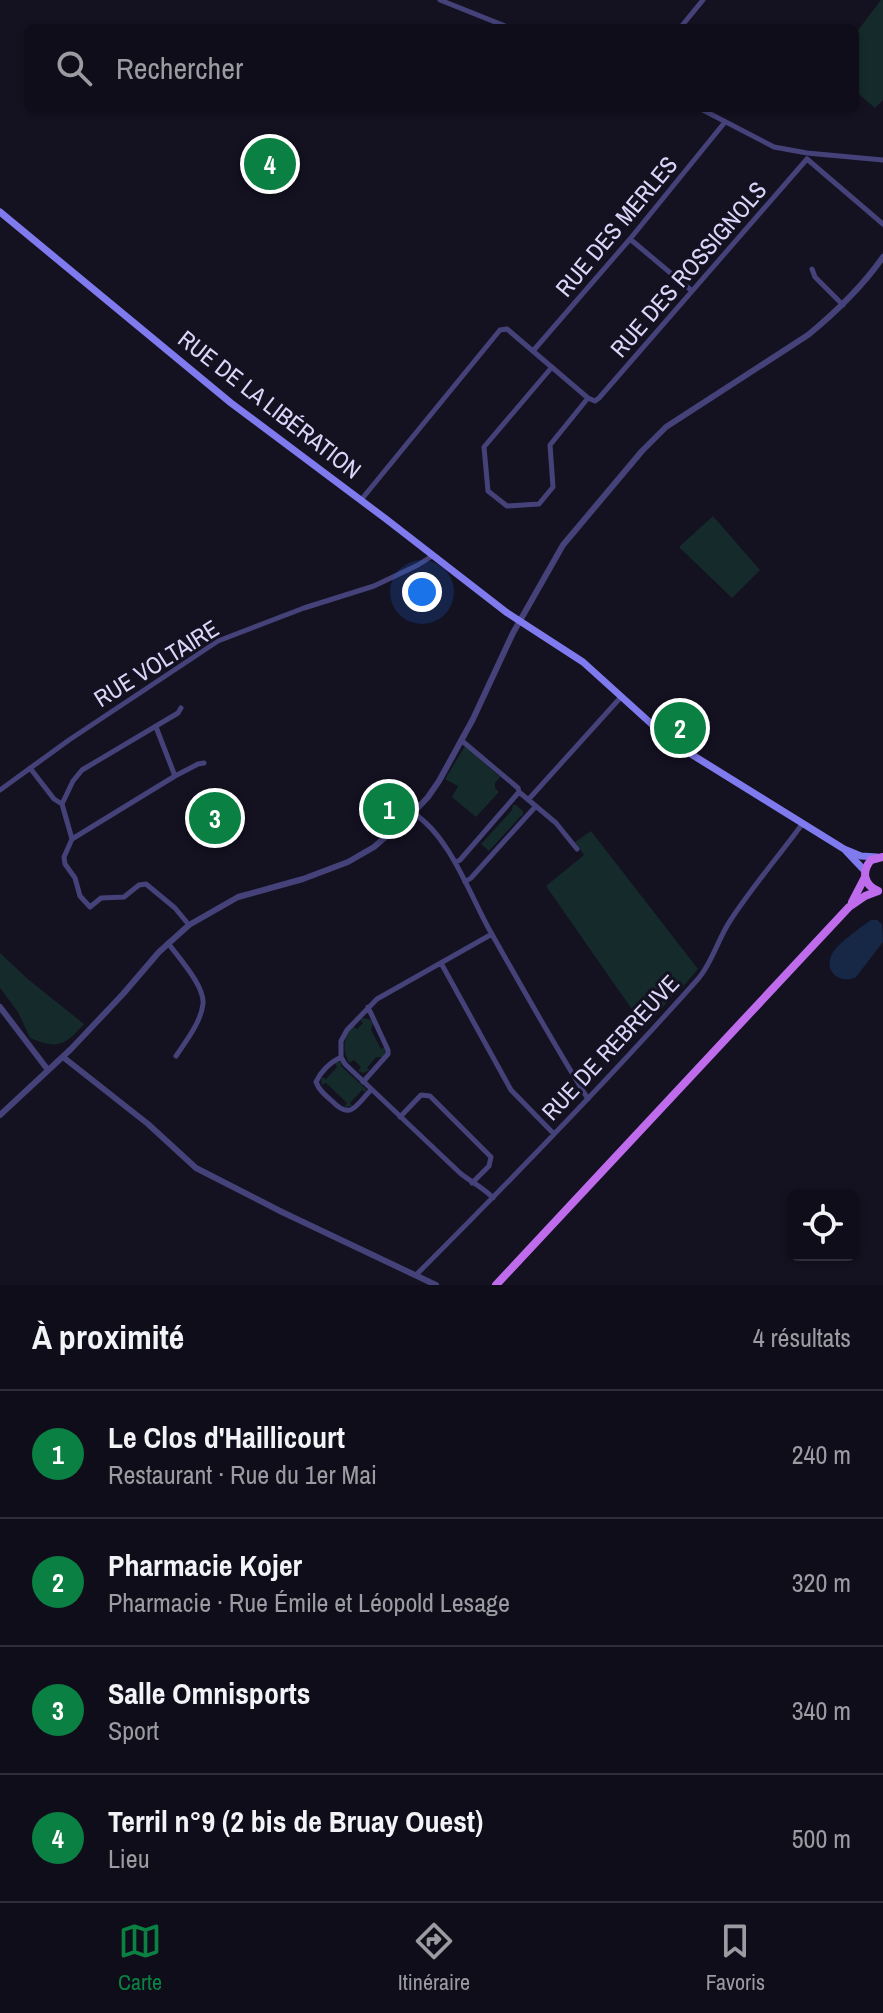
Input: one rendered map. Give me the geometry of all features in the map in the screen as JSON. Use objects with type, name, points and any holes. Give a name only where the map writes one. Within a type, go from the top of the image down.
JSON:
[{"type":"main road","name":"RUE DE LA LIBÉRATION","points":[[0,212],[231,403],[520,621],[583,662],[686,751],[844,849]]},
{"type":"main road","points":[[844,849],[861,856],[880,857]]},
{"type":"main road","points":[[844,849],[865,874],[869,886],[880,891]]},
{"type":"main road","points":[[849,907],[869,863],[880,857]]},
{"type":"main road","points":[[496,1285],[849,907],[865,896],[880,891]]},
{"type":"street","points":[[440,0],[500,24]]},
{"type":"street","points":[[683,24],[703,0]]},
{"type":"street","points":[[706,112],[774,147],[807,156],[883,160]]},
{"type":"street","name":"RUE DES MERLES","points":[[533,351],[725,122]]},
{"type":"street","points":[[807,156],[883,224]]},
{"type":"street","name":"RUE DES ROSSIGNOLS","points":[[552,367],[484,447],[488,491],[507,506],[539,504],[553,487],[550,445],[592,400],[603,394],[807,156]]},
{"type":"street","points":[[630,239],[692,291]]},
{"type":"street","points":[[0,1115],[63,1057],[168,943],[189,925],[238,897],[303,879],[348,862],[374,847],[413,813],[434,789],[550,567],[569,538],[655,436],[682,415],[808,335],[843,305],[883,257]]},
{"type":"street","points":[[812,269],[815,277],[843,305]]},
{"type":"street","points":[[361,500],[500,330],[507,329],[592,400]]},
{"type":"street","name":"RUE VOLTAIRE","points":[[0,790],[218,641],[304,608],[374,586],[432,556]]},
{"type":"street","points":[[528,800],[622,696]]},
{"type":"street","points":[[72,839],[62,804],[82,770],[156,727],[181,708]]},
{"type":"street","points":[[156,727],[175,776]]},
{"type":"street","points":[[461,740],[556,823],[577,849]]},
{"type":"street","points":[[189,925],[175,908],[146,884],[139,885],[124,897],[101,898],[90,907],[80,896],[64,857],[72,839],[175,776],[204,763]]},
{"type":"street","points":[[30,768],[54,799],[62,804]]},
{"type":"street","points":[[456,862],[519,792]]},
{"type":"street","points":[[465,882],[536,806]]},
{"type":"street","points":[[413,813],[427,824],[456,862],[492,934],[588,1099]]},
{"type":"street","name":"RUE DE REBREUVE","points":[[416,1275],[588,1099],[700,977],[747,894],[803,823]]},
{"type":"street","points":[[492,934],[377,999],[347,1030],[341,1041],[341,1057],[400,1117],[472,1183],[493,1198]]},
{"type":"street","points":[[168,943],[197,983],[203,1002],[176,1056]]},
{"type":"street","points":[[441,963],[511,1090],[554,1134]]},
{"type":"street","points":[[0,1007],[48,1070]]},
{"type":"street","points":[[363,1082],[385,1058],[388,1050],[368,1007]]},
{"type":"street","points":[[63,1057],[148,1124],[196,1168],[436,1285]]},
{"type":"street","points":[[341,1057],[318,1077],[318,1087],[340,1110],[346,1112],[371,1090]]},
{"type":"street","points":[[400,1117],[421,1095],[430,1096],[491,1157],[489,1166],[472,1183]]},
{"type":"green space","points":[[883,0],[883,100],[875,108],[859,94],[859,29]]},
{"type":"green space","points":[[713,516],[760,570],[732,598],[679,547]]},
{"type":"green space","points":[[465,746],[500,777],[495,783],[499,792],[476,817],[452,797],[458,786],[445,779]]},
{"type":"green space","points":[[513,805],[523,811],[523,815],[489,851],[481,844]]},
{"type":"green space","points":[[591,831],[698,969],[645,1028],[546,886],[584,855],[575,842]]},
{"type":"green space","points":[[0,953],[84,1024],[72,1037],[55,1044],[30,1038],[18,1012],[0,988]]},
{"type":"green space","points":[[364,1018],[371,1020],[371,1030],[381,1049],[385,1047],[386,1050],[383,1057],[376,1057],[367,1068],[370,1070],[363,1073],[358,1071],[361,1067],[354,1060],[349,1063],[345,1044],[353,1026],[357,1029]]},
{"type":"green space","points":[[341,1062],[341,1066],[366,1089],[350,1103],[352,1106],[344,1107],[347,1103],[326,1083],[322,1085],[322,1077],[326,1079],[337,1067],[335,1063]]},
{"type":"water","points":[[871,920],[882,924],[883,942],[856,977],[839,978],[831,971],[832,954]]},
{"type":"place","name":"Terril n°9 (2 bis de Bruay Ouest)","points":[[270,164]]},
{"type":"place","name":"Pharmacie Kojer","points":[[680,728]]},
{"type":"place","name":"Le Clos d'Haillicourt","points":[[389,809]]},
{"type":"place","name":"Salle Omnisports","points":[[215,818]]}]
